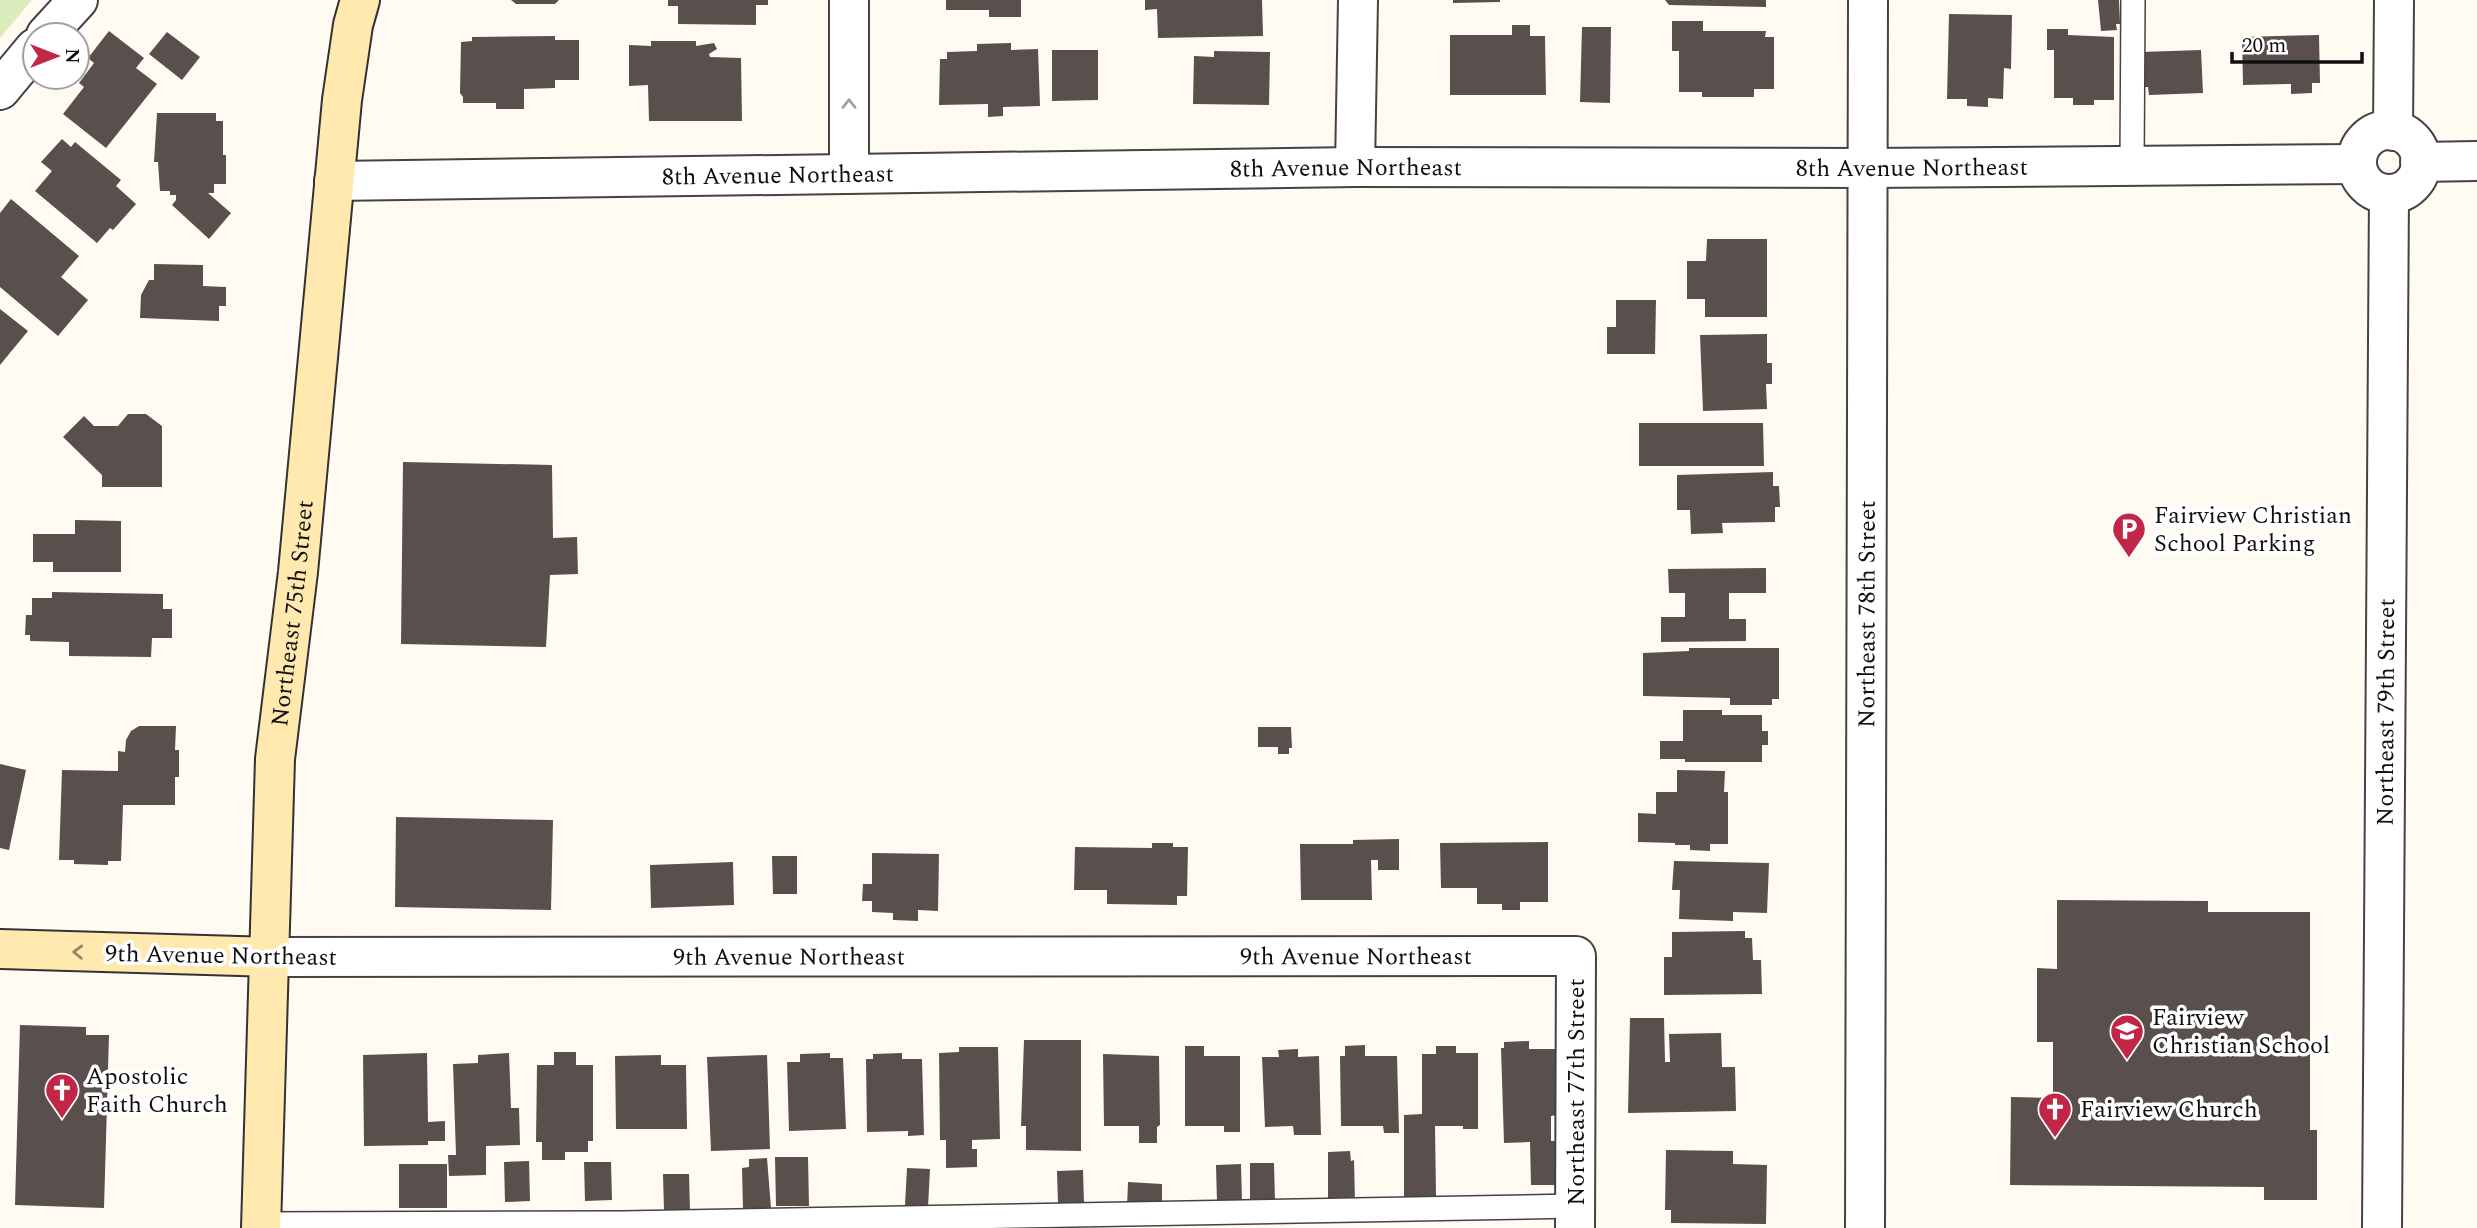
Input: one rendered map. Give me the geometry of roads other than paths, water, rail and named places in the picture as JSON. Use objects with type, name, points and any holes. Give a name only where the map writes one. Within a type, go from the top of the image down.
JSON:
[{"type":"main road","name":"Northeast 75th Street","points":[[261,1226],[275,760],[298,572],[345,76],[360,0]]},
{"type":"main road","name":"9th Avenue Northeast","points":[[0,949],[269,957]]},
{"type":"street","points":[[59,21],[78,0]]},
{"type":"street","points":[[849,0],[849,173]]},
{"type":"street","points":[[1355,167],[1358,0]]},
{"type":"street","name":"Northeast 78th Street","points":[[1865,1228],[1868,0]]},
{"type":"street","points":[[2393,131],[2394,0]]},
{"type":"street","points":[[0,90],[21,65]]},
{"type":"street","points":[[2382,131],[2404,134],[2413,141],[2418,149],[2420,162],[2417,178],[2411,186],[2402,192],[2389,194],[2374,190],[2366,184],[2357,164],[2358,153],[2364,143],[2382,131]]},
{"type":"street","points":[[2420,162],[2477,161]]},
{"type":"street","name":"8th Avenue Northeast","points":[[334,181],[1355,167],[1867,168],[2357,164]]},
{"type":"street","name":"Northeast 79th Street","points":[[2382,1228],[2389,194]]},
{"type":"street","name":"9th Avenue Northeast","points":[[269,957],[1577,956]]},
{"type":"street","name":"Northeast 77th Street","points":[[1576,1217],[1577,956]]},
{"type":"lane","points":[[2132,166],[2133,0]]},
{"type":"lane","points":[[261,1226],[1576,1217]]},
{"type":"place","name":"Fairview Christian School Parking","points":[[2129,559]]},
{"type":"place","name":"Fairview Christian School","points":[[2127,1061]]},
{"type":"place","name":"Apostolic Faith Church","points":[[62,1120]]},
{"type":"place","name":"Fairview Church","points":[[2055,1139]]}]
